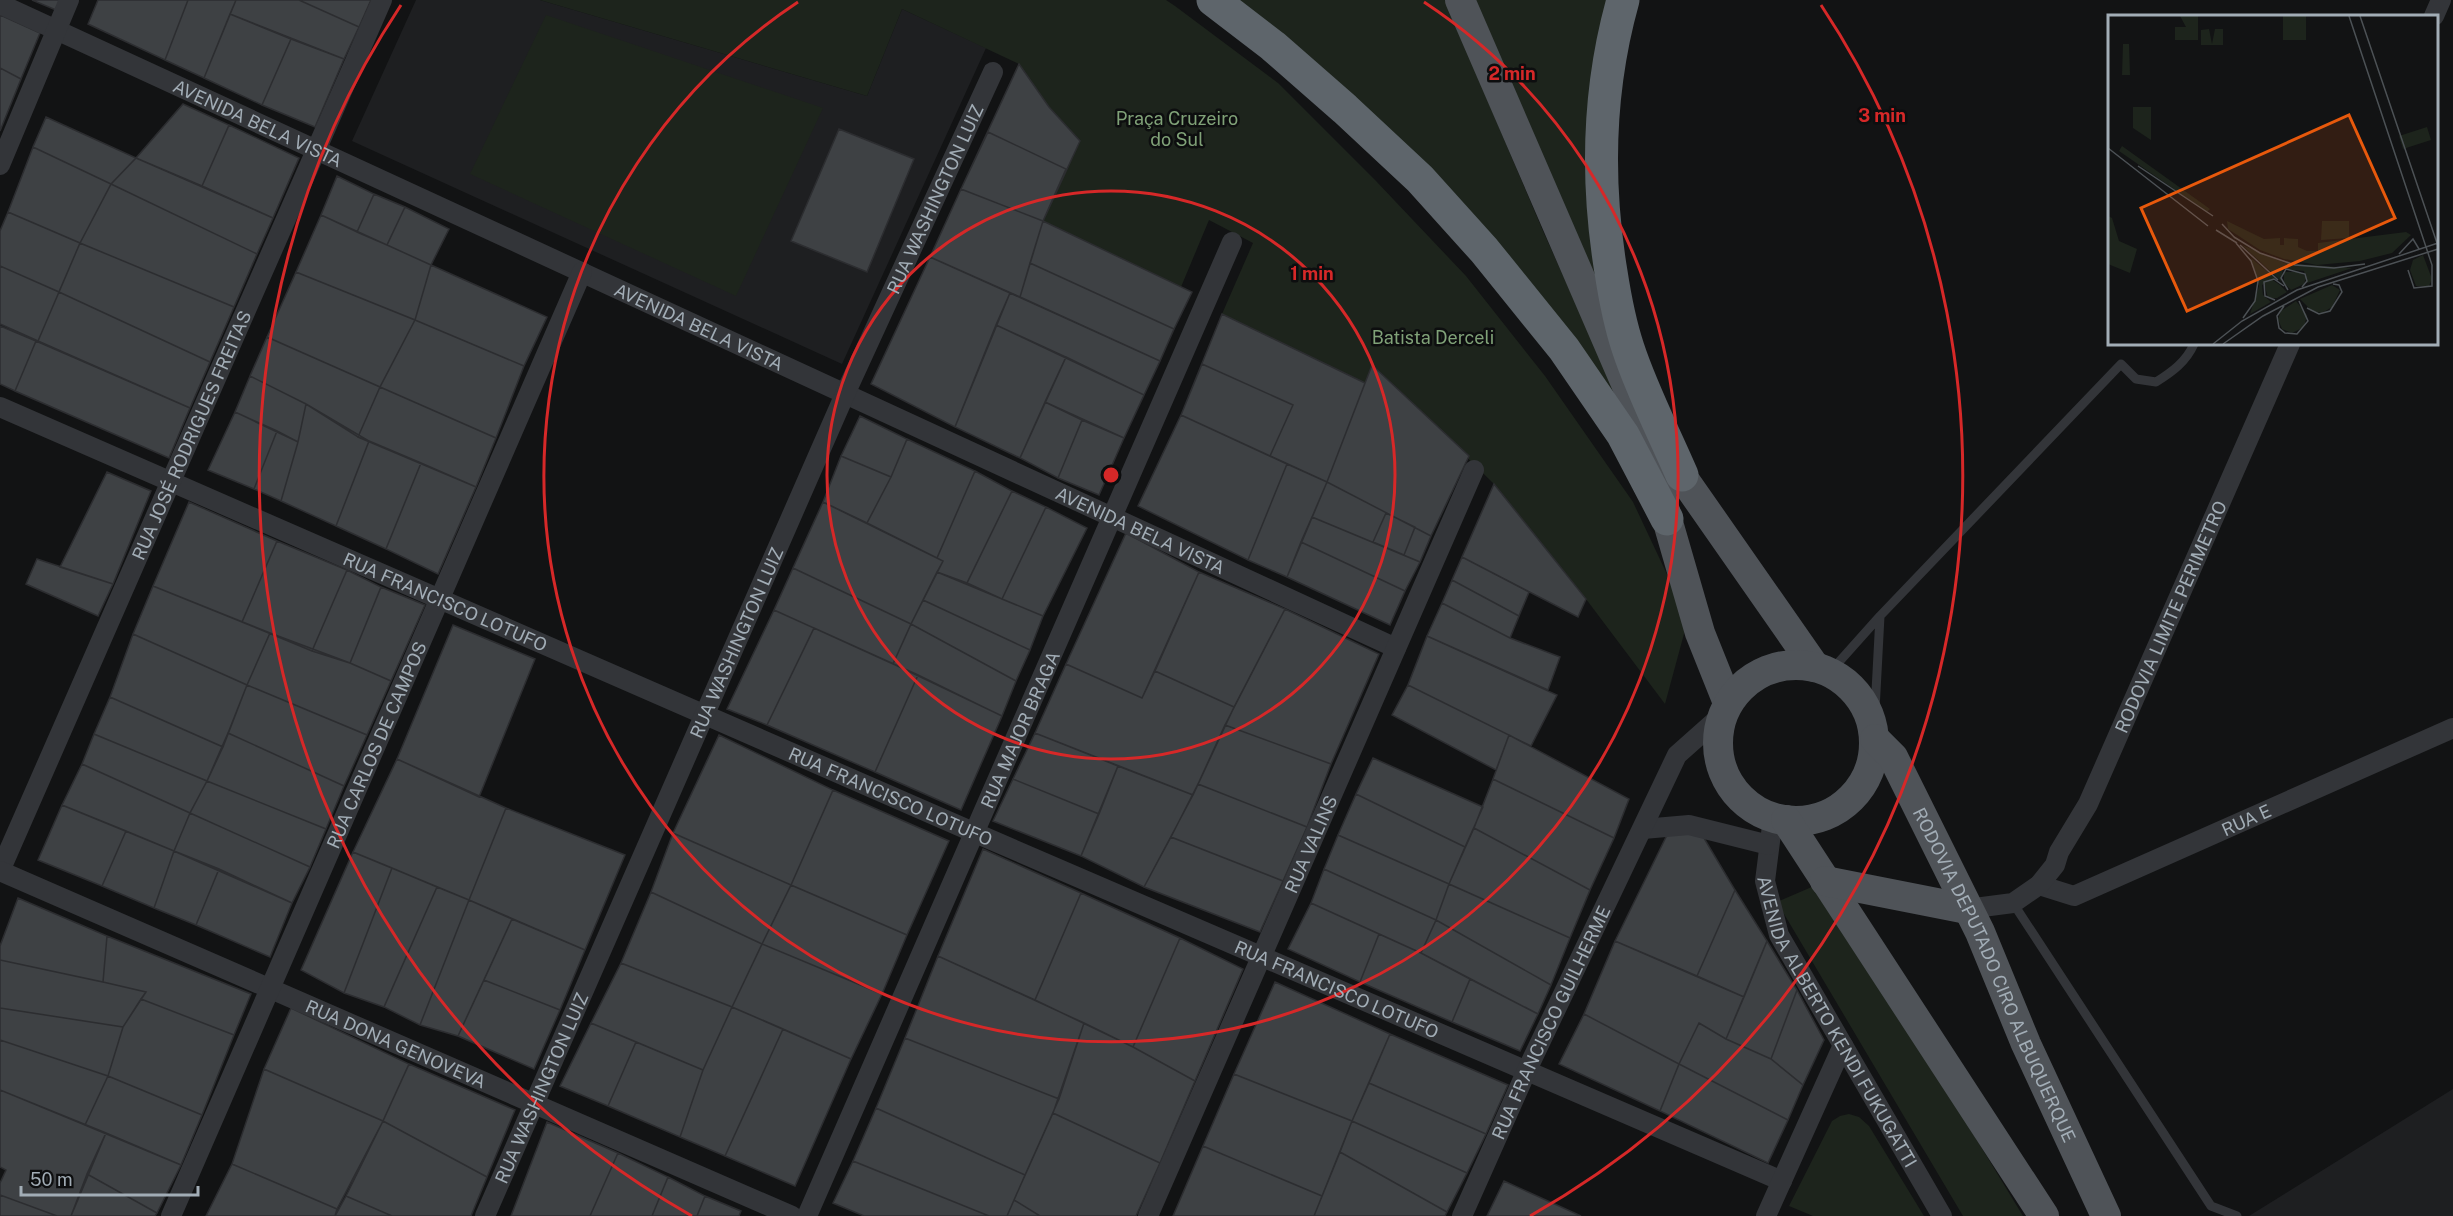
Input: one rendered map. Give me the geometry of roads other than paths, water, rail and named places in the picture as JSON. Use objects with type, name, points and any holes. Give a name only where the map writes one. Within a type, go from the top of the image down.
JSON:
[{"type":"highway","points":[[1213,0],[1274,46],[1345,109],[1420,179],[1485,250],[1564,349],[1623,435],[1667,519]]},
{"type":"highway","points":[[1623,0],[1606,76],[1601,130],[1604,213],[1609,257],[1616,304],[1628,349],[1682,475]]},
{"type":"main road","points":[[1460,0],[1643,423],[1667,519],[1725,709]]},
{"type":"main road","points":[[1643,423],[1822,669]]},
{"type":"main road","points":[[1776,828],[1820,818],[1843,806],[1861,788],[1872,765],[1875,734],[1868,711],[1859,695],[1846,682],[1822,669],[1790,664],[1765,671],[1744,684],[1725,709],[1718,739],[1720,763],[1730,785],[1776,828],[1825,881],[2044,1216]]},
{"type":"main road","name":"RODOVIA DEPUTADO CIRO ALBUQUERQUE","points":[[1875,734],[1893,757],[1980,932],[2026,1044],[2106,1216]]},
{"type":"main road","points":[[1825,881],[1967,909]]},
{"type":"street","points":[[0,165],[69,0]]},
{"type":"street","name":"RUA JOSÉ RODRIGUES FREITAS","points":[[0,871],[382,0]]},
{"type":"street","points":[[2434,15],[2441,0]]},
{"type":"street","name":"AVENIDA BELA VISTA","points":[[0,4],[1396,648]]},
{"type":"street","name":"RUA WASHINGTON LUIZ","points":[[485,1216],[845,394],[993,72]]},
{"type":"street","name":"RUA MAJOR BRAGA","points":[[807,1216],[973,832],[1114,517],[1232,242]]},
{"type":"street","name":"RUA CARLOS DE CAMPOS","points":[[171,1216],[582,272]]},
{"type":"street","name":"RODOVIA LIMITE PERIMETRO","points":[[2013,903],[2039,885],[2055,865],[2059,852],[2088,804],[2290,345]]},
{"type":"street","name":"RUA FRANCISCO LOTUFO","points":[[0,407],[973,832],[1782,1181]]},
{"type":"street","name":"RUA VALINS","points":[[1148,1216],[1474,470]]},
{"type":"street","name":"RUA FRANCISCO GUILHERME","points":[[1462,1216],[1527,1070],[1677,755],[1725,709]]},
{"type":"street","name":"RUA E","points":[[2039,885],[2074,896],[2453,728]]},
{"type":"street","points":[[1643,829],[1689,825],[1776,828]]},
{"type":"street","name":"AVENIDA ALBERTO KENDI FUKUGATTI","points":[[1776,828],[1765,881],[1779,935],[1942,1216]]},
{"type":"street","name":"RUA DONA GENOVEVA","points":[[0,871],[792,1216]]},
{"type":"street","points":[[1967,909],[2013,903]]},
{"type":"street","points":[[1766,1216],[1843,1045]]},
{"type":"lane","points":[[1822,669],[1880,616],[2121,364],[2136,379],[2156,382],[2174,371],[2194,345]]},
{"type":"lane","points":[[1875,734],[1880,616]]},
{"type":"lane","points":[[2013,903],[2211,1206],[2237,1216]]},
{"type":"park label","name":"Praça Cruzeiro do Sul","points":[[1177,128]]},
{"type":"park label","name":"Batista Derceli","points":[[1433,337]]}]
